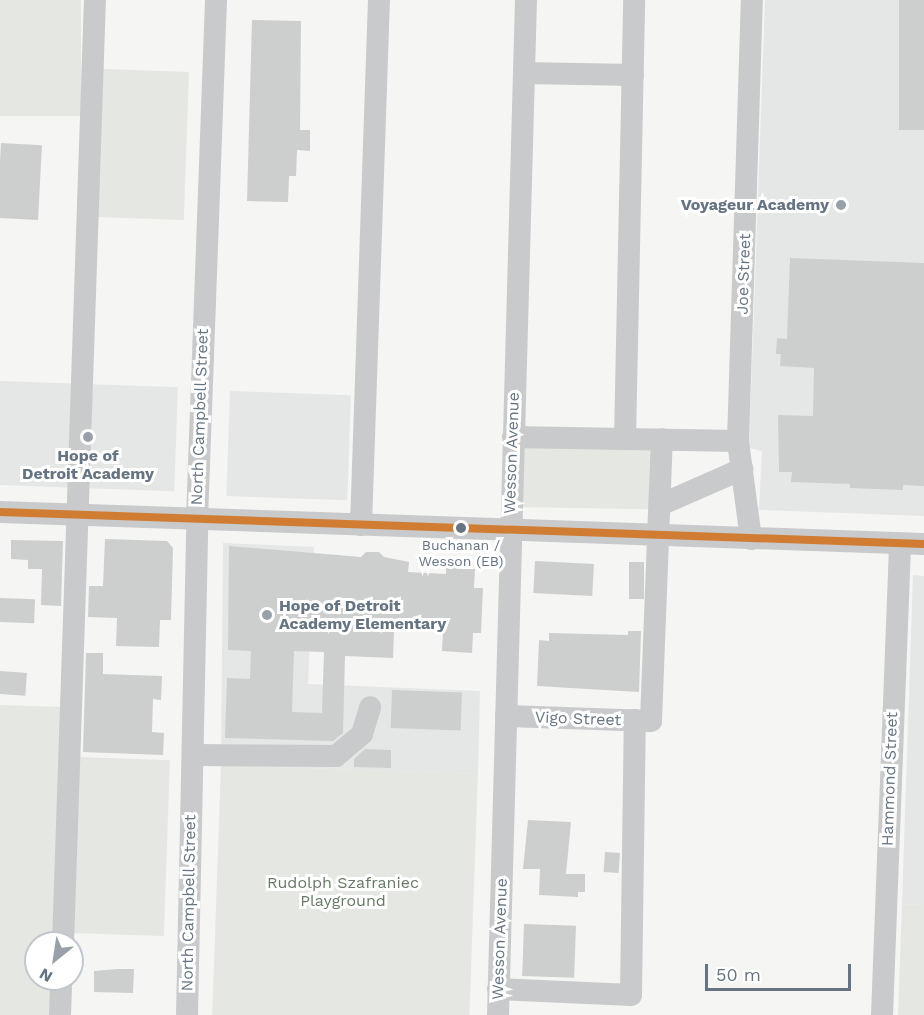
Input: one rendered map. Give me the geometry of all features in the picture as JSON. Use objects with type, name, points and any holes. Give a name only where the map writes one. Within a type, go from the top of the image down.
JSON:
[{"type":"street","points":[[63,931],[95,0]]},
{"type":"street","name":"North Campbell Street","points":[[187,1015],[197,519],[216,0]]},
{"type":"street","points":[[361,525],[378,0]]},
{"type":"street","name":"Wesson Avenue","points":[[498,1015],[526,0]]},
{"type":"street","points":[[625,439],[634,0]]},
{"type":"street","name":"Joe Street","points":[[751,539],[738,441],[752,0]]},
{"type":"street","points":[[524,73],[633,75]]},
{"type":"street","points":[[513,437],[738,441]]},
{"type":"street","points":[[498,989],[630,995],[643,721],[659,536],[662,439]]},
{"type":"street","points":[[660,505],[742,469]]},
{"type":"street","points":[[0,512],[924,544]]},
{"type":"street","name":"Hammond Street","points":[[882,1015],[900,544]]},
{"type":"street","points":[[192,755],[336,756],[362,734],[370,707]]},
{"type":"street","name":"Vigo Street","points":[[506,716],[643,721]]},
{"type":"street","points":[[60,1015],[61,991]]},
{"type":"shaded area","name":"Voyageur Academy","points":[[765,0],[924,0],[924,516],[759,510],[762,451],[749,448]]},
{"type":"shaded area","name":"Hope of Detroit Academy","points":[[0,381],[178,387],[174,491],[0,485]]},
{"type":"shaded area","points":[[230,391],[351,395],[347,500],[226,496]]},
{"type":"shaded area","name":"Hope of Detroit Academy Elementary","points":[[223,543],[314,547],[308,684],[480,691],[478,774],[221,765]]},
{"type":"shaded area","points":[[913,575],[924,576],[924,905],[902,904]]},
{"type":"green space","points":[[0,0],[81,0],[81,116],[0,116]]},
{"type":"green space","points":[[102,69],[189,72],[184,220],[97,217]]},
{"type":"green space","points":[[521,444],[650,446],[649,509],[520,507]]},
{"type":"green space","points":[[0,705],[64,707],[55,931],[24,931],[24,991],[54,991],[53,1015],[0,1015]]},
{"type":"green space","points":[[78,757],[170,760],[164,936],[72,931]]},
{"type":"green space","name":"Rudolph Szafraniec Playground","points":[[221,765],[478,774],[469,1015],[212,1015]]},
{"type":"green space","points":[[902,904],[924,905],[924,1015],[898,1015]]},
{"type":"building","points":[[899,0],[924,0],[924,130],[899,130]]},
{"type":"building","points":[[252,20],[301,21],[300,130],[310,130],[310,151],[297,150],[296,176],[289,176],[288,202],[247,201]]},
{"type":"building","points":[[1,143],[42,145],[38,220],[0,218]]},
{"type":"building","points":[[790,258],[924,263],[924,486],[903,485],[903,490],[850,488],[850,484],[791,482],[792,472],[779,472],[778,415],[813,416],[814,368],[780,366],[781,354],[776,354],[777,338],[787,339]]},
{"type":"building","points":[[105,539],[167,541],[173,548],[171,620],[160,620],[159,647],[116,646],[117,618],[88,617],[89,586],[103,586]]},
{"type":"building","points":[[11,540],[63,541],[61,606],[41,605],[42,569],[28,569],[28,560],[11,559]]},
{"type":"building","points":[[229,546],[361,557],[366,552],[379,552],[384,557],[409,562],[408,572],[446,574],[446,567],[475,569],[474,588],[483,588],[481,633],[473,633],[472,653],[442,651],[443,631],[394,629],[393,658],[345,656],[343,733],[333,741],[225,738],[227,678],[250,679],[251,651],[228,650]],"holes":[[[294,651],[324,652],[322,713],[292,712]]]},
{"type":"building","points":[[535,561],[594,564],[592,596],[533,593]]},
{"type":"building","points":[[629,562],[644,562],[644,599],[629,599]]},
{"type":"building","points":[[0,598],[35,599],[34,623],[0,622]]},
{"type":"building","points":[[628,631],[641,631],[639,692],[537,686],[539,640],[549,641],[549,633],[628,635]]},
{"type":"building","points":[[86,653],[103,653],[103,674],[162,676],[161,700],[153,699],[152,732],[164,733],[163,755],[83,752]]},
{"type":"building","points":[[0,671],[27,673],[25,696],[0,694]]},
{"type":"building","points":[[392,690],[462,692],[461,730],[391,728]]},
{"type":"building","points":[[365,749],[391,750],[391,768],[354,767],[354,759]]},
{"type":"building","points":[[528,820],[571,822],[566,874],[585,874],[585,892],[578,892],[578,897],[539,895],[540,869],[523,869]]},
{"type":"building","points":[[605,852],[620,853],[619,873],[604,872]]},
{"type":"building","points":[[524,924],[576,926],[574,978],[522,976]]},
{"type":"building","points":[[134,969],[133,993],[94,992],[94,971]]},
{"type":"transit line","points":[[0,512],[924,544]]},
{"type":"place","name":"Voyageur Academy","points":[[841,205]]},
{"type":"place","name":"Hope of Detroit Academy","points":[[88,437]]},
{"type":"place","name":"Buchanan / Wesson (EB)","points":[[461,528]]},
{"type":"place","name":"Hope of Detroit Academy Elementary","points":[[267,615]]}]
